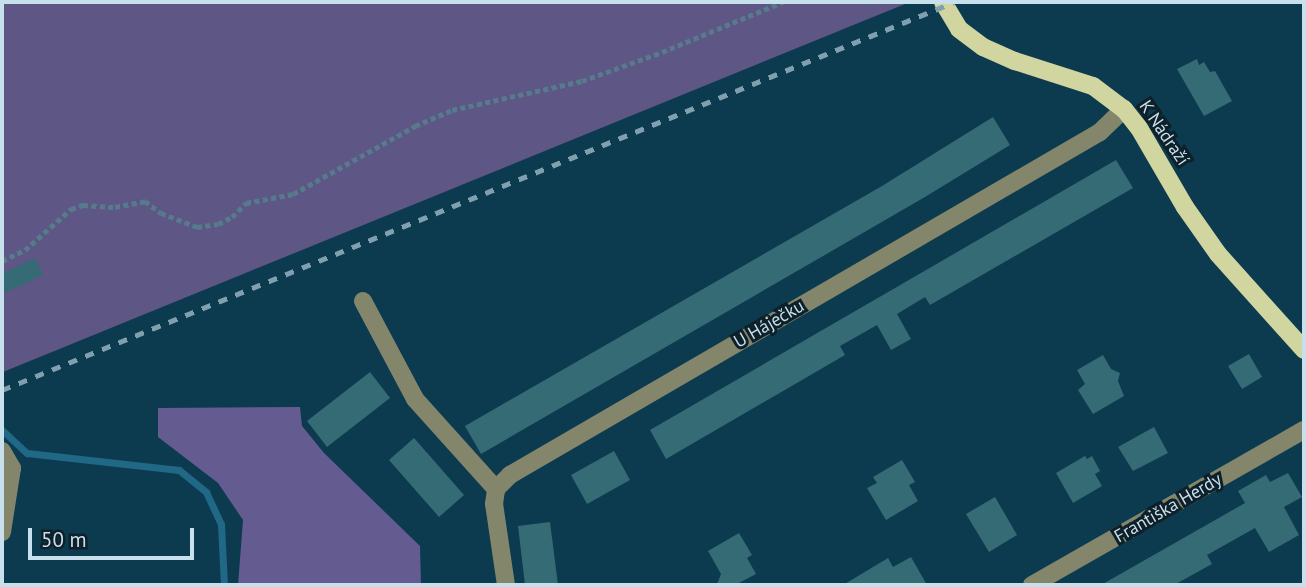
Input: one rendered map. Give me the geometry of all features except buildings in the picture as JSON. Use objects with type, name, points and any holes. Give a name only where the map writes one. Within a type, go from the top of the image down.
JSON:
[{"type":"main road","name":"K Nádraží","points":[[943,2],[959,29],[983,47],[1014,61],[1093,86],[1124,109],[1139,128],[1185,207],[1218,254],[1304,349]]},
{"type":"street","name":"U Háječku","points":[[496,489],[510,475],[1100,132],[1124,109]]},
{"type":"street","points":[[363,302],[415,399],[496,489],[494,504],[506,585]]},
{"type":"street","name":"Františka Herdy","points":[[1032,585],[1304,430]]},
{"type":"street","points":[[2,450],[12,468],[2,532]]},
{"type":"path","points":[[2,261],[24,250],[71,209],[83,205],[115,206],[145,201],[161,213],[197,227],[218,224],[232,217],[246,203],[293,194],[415,126],[452,110],[582,81],[662,52],[783,2]]},
{"type":"shaded area","points":[[2,2],[910,2],[3,372]]},
{"type":"shaded area","points":[[300,407],[302,426],[324,453],[420,546],[421,585],[238,585],[243,520],[218,483],[158,437],[158,408]]},
{"type":"waterway","points":[[2,430],[27,453],[179,470],[206,492],[221,524],[224,585]]},
{"type":"railway","points":[[2,390],[954,2]]}]
